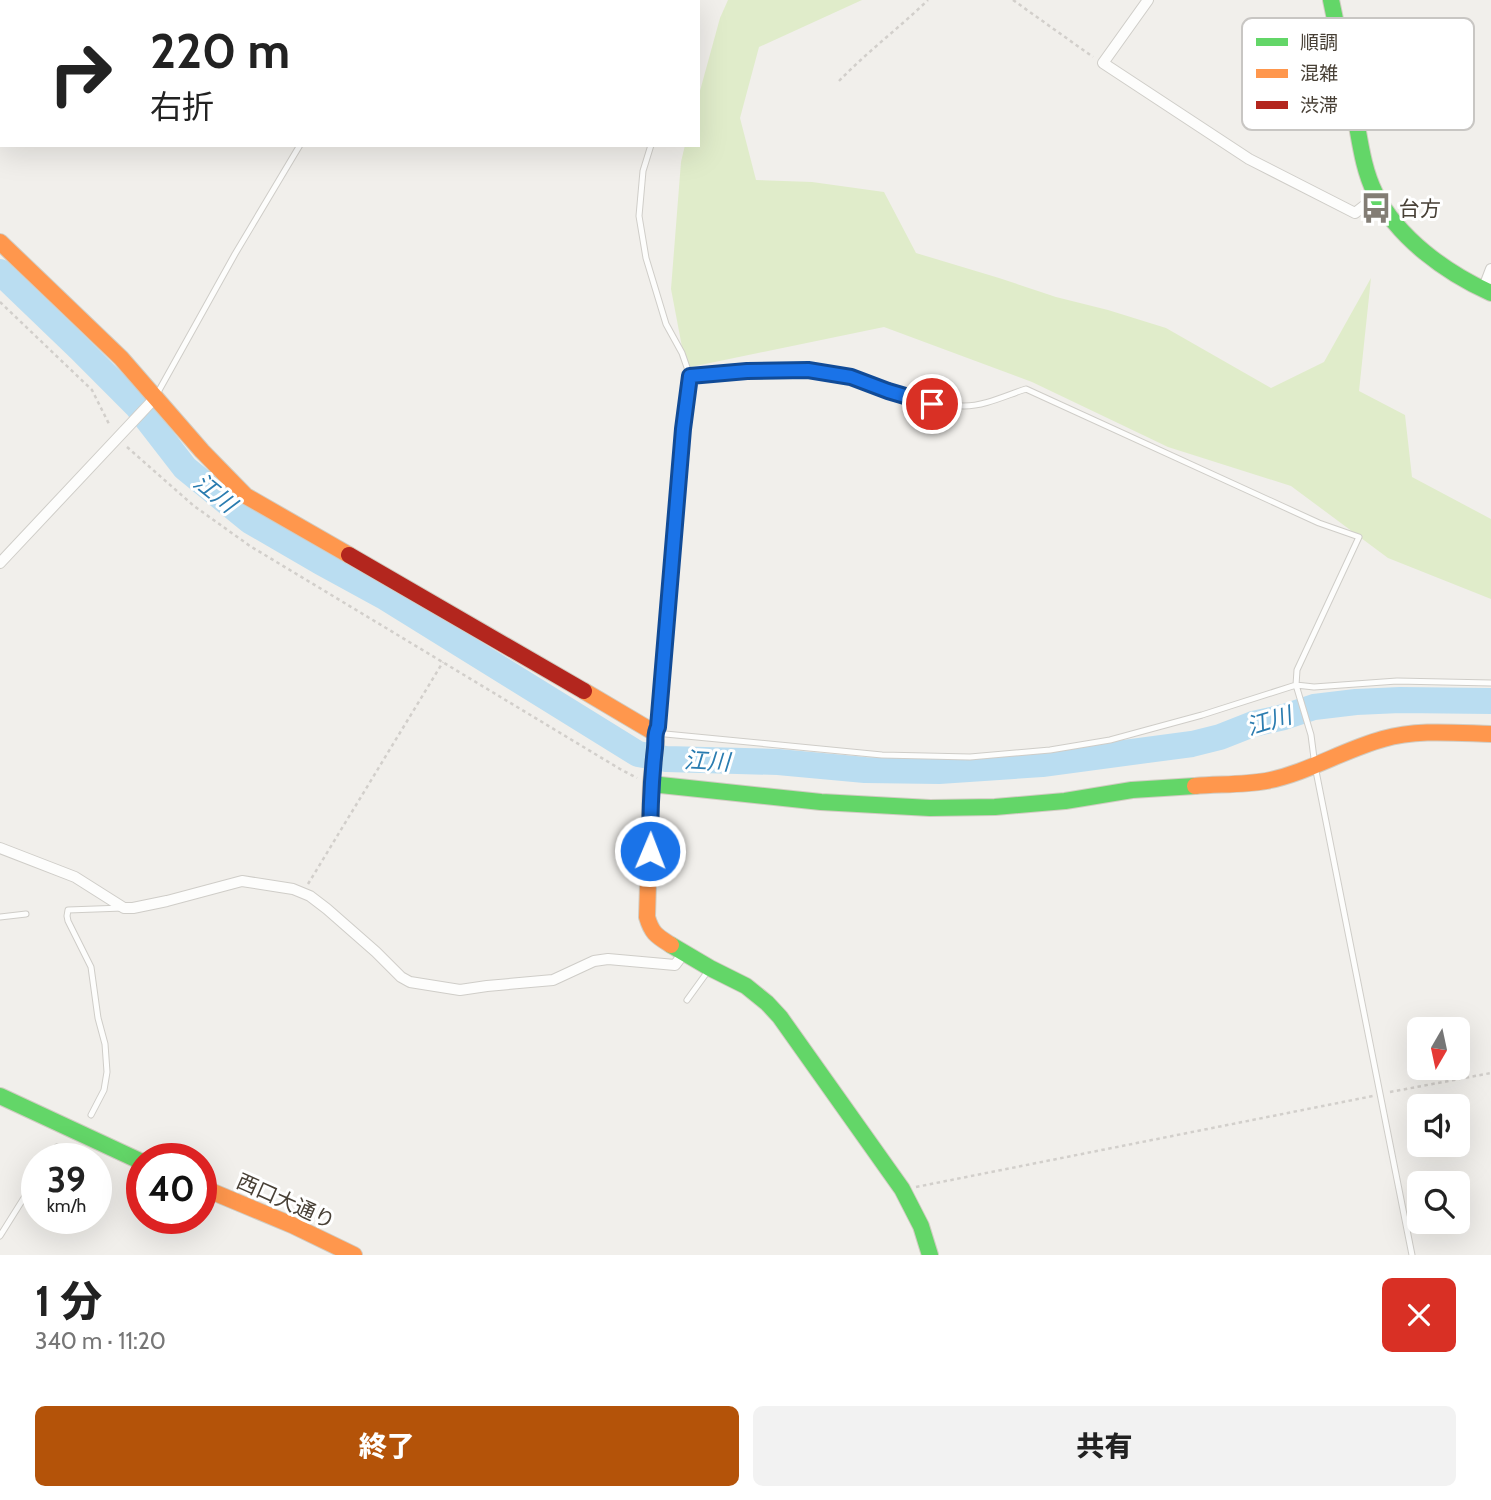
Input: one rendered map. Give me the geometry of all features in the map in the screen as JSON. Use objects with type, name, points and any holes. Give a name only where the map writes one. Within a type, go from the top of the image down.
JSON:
[{"type":"main road","points":[[1331,0],[1335,18]]},
{"type":"main road","points":[[1358,130],[1369,178],[1377,196],[1394,220],[1415,242],[1446,267],[1487,291]]},
{"type":"main road","points":[[0,242],[121,358],[246,496],[636,720],[655,737],[647,880],[650,928],[656,936],[684,953],[746,986],[780,1017],[902,1189],[921,1226],[930,1255]]},
{"type":"main road","points":[[651,780],[821,802],[930,808],[995,807],[1065,801],[1144,789],[1265,781],[1315,766],[1385,738],[1426,733],[1491,734]]},
{"type":"main road","points":[[0,1096],[126,1154]]},
{"type":"main road","name":"西口大通り","points":[[217,1194],[354,1255]]},
{"type":"street","points":[[1148,0],[1103,63],[1249,159],[1355,214],[1377,196]]},
{"type":"street","points":[[1487,291],[1491,270]]},
{"type":"street","points":[[0,563],[155,398]]},
{"type":"street","points":[[0,848],[75,877],[124,908],[167,901],[242,881],[293,889],[310,895],[401,977],[410,982],[460,990],[553,980],[594,961],[608,959],[675,965],[684,953]]},
{"type":"lane","points":[[155,398],[235,254],[299,147]]},
{"type":"lane","points":[[650,147],[643,171],[639,216],[646,258],[666,324],[682,353],[690,376],[655,737],[882,755],[970,757],[1050,750],[1110,740],[1202,715],[1296,685],[1314,687],[1397,681],[1491,683]]},
{"type":"lane","points":[[690,376],[808,370],[851,377],[932,404],[965,406],[1026,389],[1319,523],[1359,537],[1297,670],[1296,685],[1311,735],[1412,1255]]},
{"type":"lane","points":[[91,1115],[104,1090],[107,1072],[106,1044],[98,1018],[91,967],[67,916],[68,911],[124,908]]},
{"type":"lane","points":[[0,917],[26,914]]},
{"type":"lane","points":[[687,1000],[710,968]]},
{"type":"lane","points":[[0,1236],[21,1203]]},
{"type":"path","points":[[839,81],[860,59],[904,24],[928,0]]},
{"type":"path","points":[[1013,0],[1103,63]]},
{"type":"path","points":[[0,302],[92,390],[116,438],[194,506],[250,546],[620,769],[651,780]]},
{"type":"path","points":[[303,893],[443,662]]},
{"type":"path","points":[[902,1189],[1491,1073]]},
{"type":"green space","points":[[728,0],[862,0],[759,47],[740,118],[756,180],[812,182],[884,192],[916,253],[1166,328],[1271,388],[1324,362],[1371,278],[1359,391],[1405,415],[1412,477],[1491,519],[1491,599],[1388,558],[1291,486],[1168,447],[1032,382],[884,327],[686,368],[671,289],[681,162],[685,147],[700,147],[700,91],[720,18]]},
{"type":"waterway","name":"江川","points":[[0,272],[137,406],[185,468],[250,521],[383,596],[638,754],[666,759],[778,762],[865,770],[939,771],[1042,764],[1192,744],[1314,707],[1400,700],[1491,701]]},
{"type":"traffic: fast","points":[[1331,0],[1335,18]]},
{"type":"traffic: fast","points":[[1358,130],[1362,155],[1375,193],[1396,225],[1441,264],[1491,293]]},
{"type":"traffic: fast","points":[[651,784],[821,802],[930,808],[995,807],[1065,801],[1132,790],[1195,786]]},
{"type":"traffic: fast","points":[[671,945],[746,986],[780,1017],[902,1189],[921,1226],[930,1255]]},
{"type":"traffic: fast","points":[[0,1096],[126,1155]]},
{"type":"traffic: slow","points":[[0,242],[121,358],[202,451],[246,496],[349,555]]},
{"type":"traffic: slow","points":[[584,691],[655,733],[647,917],[656,934],[671,945]]},
{"type":"traffic: slow","points":[[1195,786],[1266,781],[1396,736],[1437,732],[1491,734]]},
{"type":"traffic: slow","points":[[217,1194],[354,1255]]},
{"type":"traffic: jam","points":[[349,555],[584,691]]},
{"type":"place","name":"台方","points":[[1376,208]]},
{"type":"route","points":[[650,851],[655,733],[658,727],[683,429],[690,376],[808,370],[851,377],[932,404]]}]
